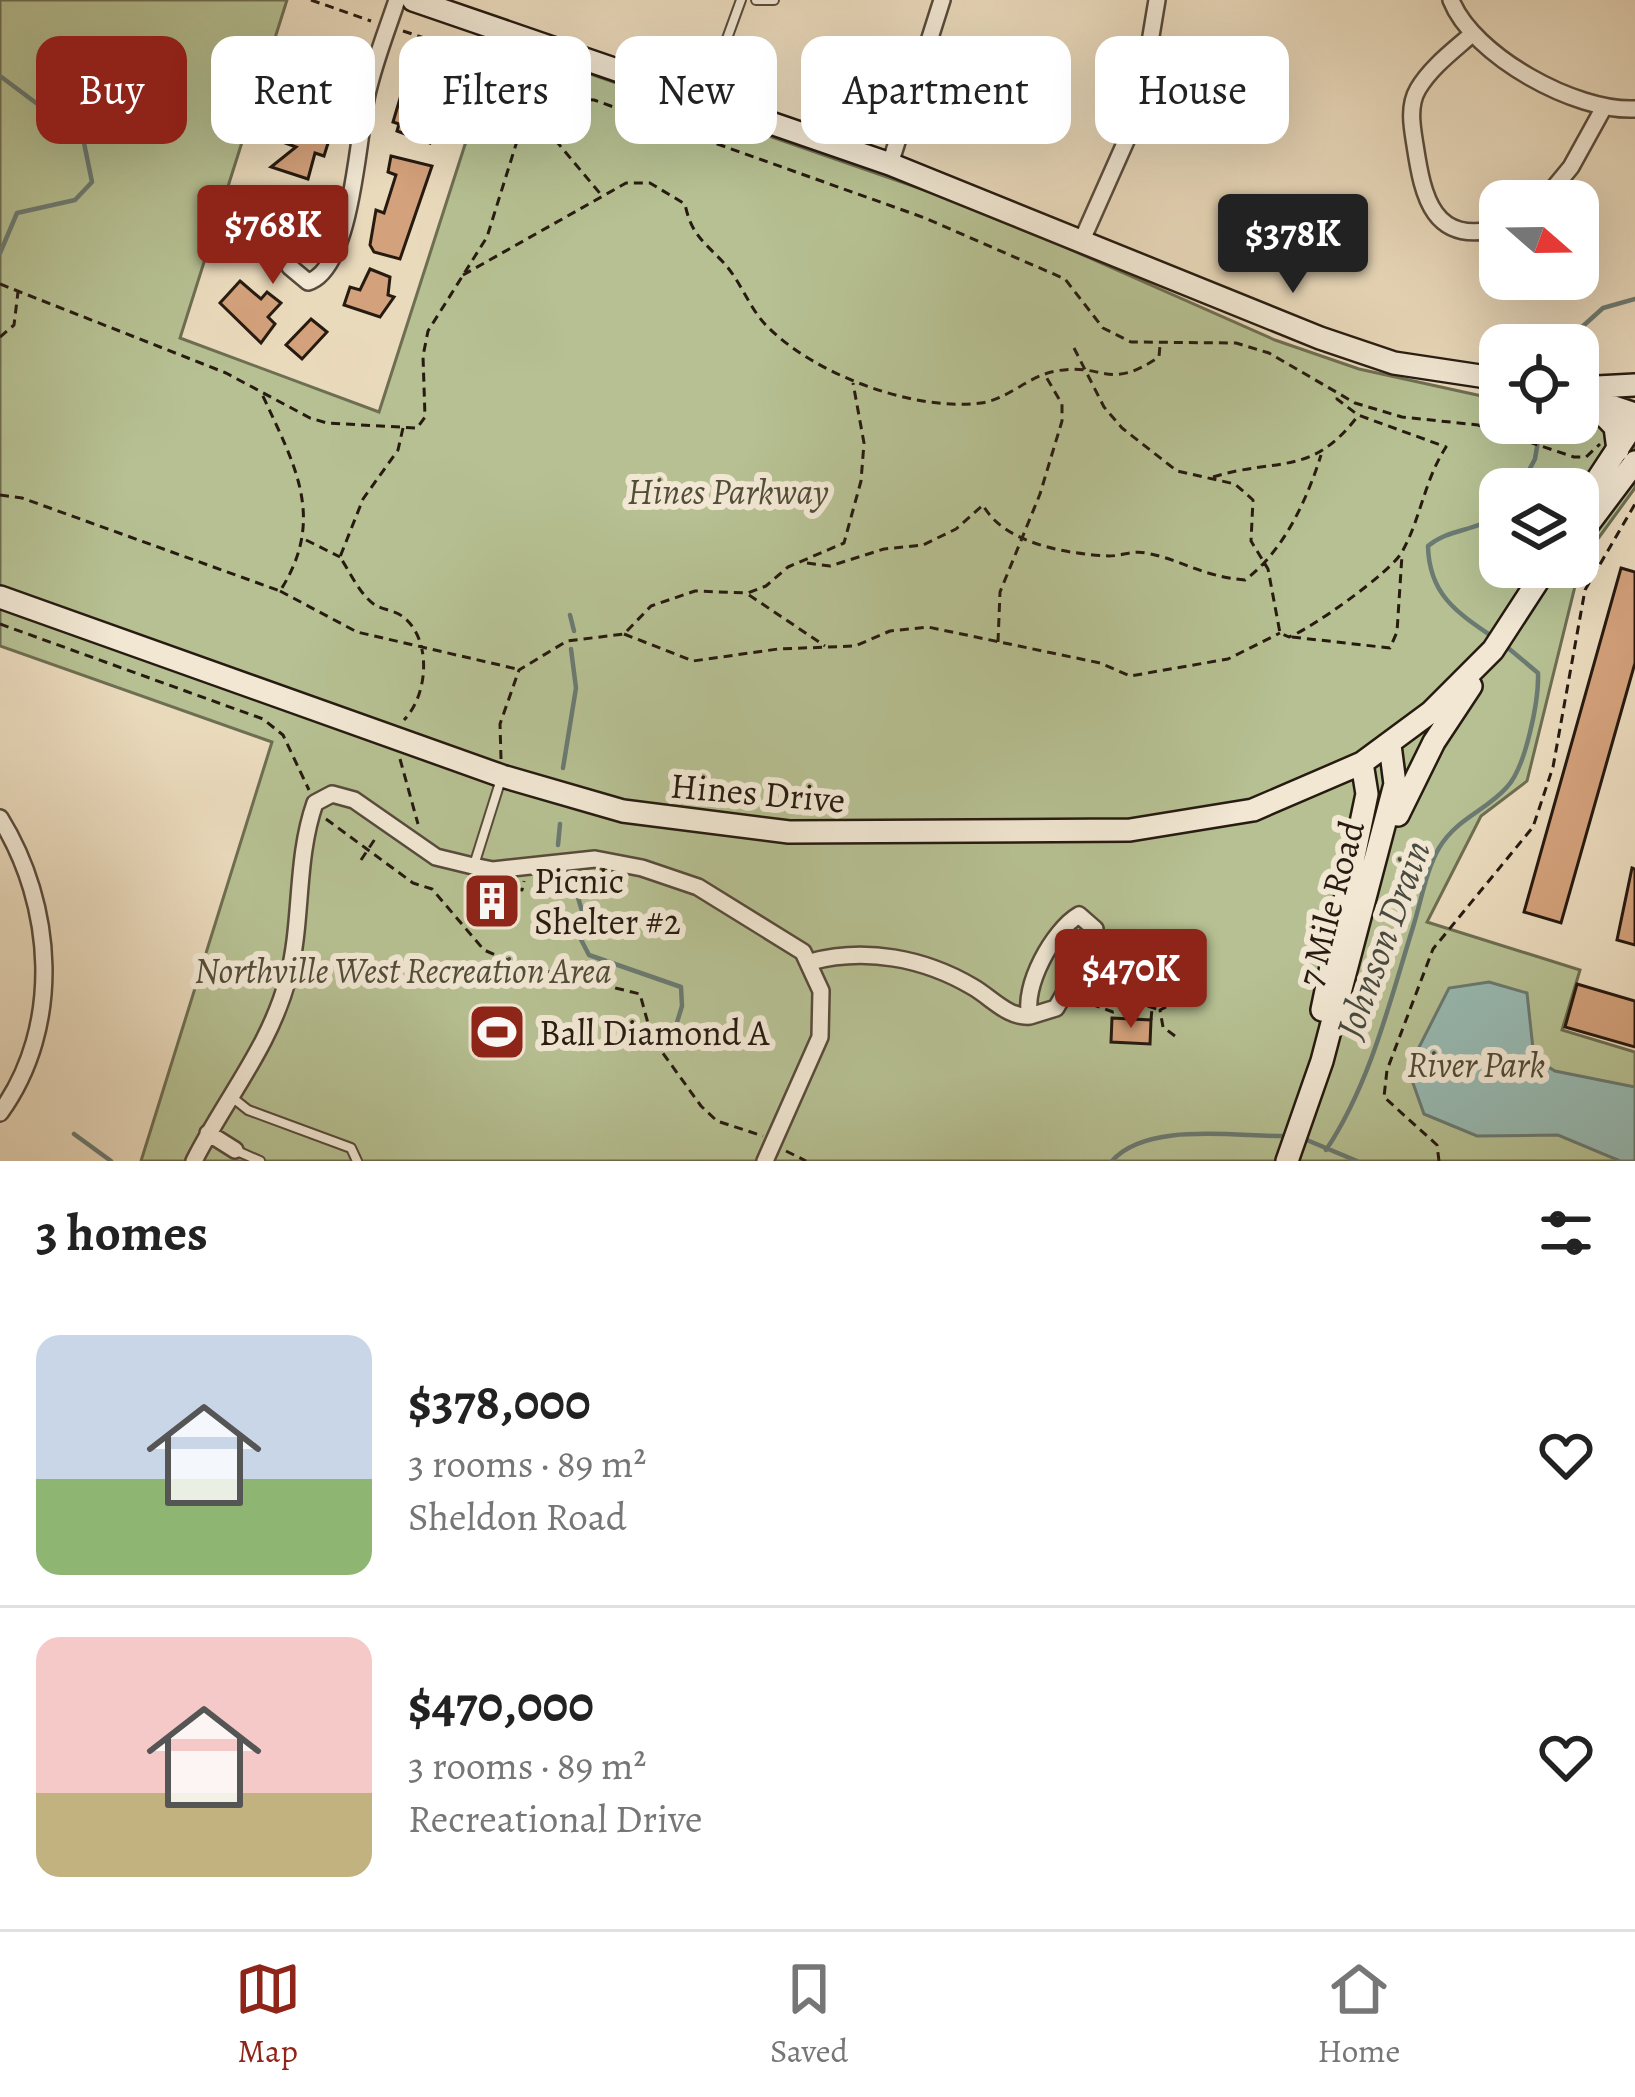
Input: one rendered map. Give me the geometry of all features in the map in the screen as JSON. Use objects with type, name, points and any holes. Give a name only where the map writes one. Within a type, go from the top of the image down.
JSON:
[{"type":"street","points":[[335,242],[356,180],[365,103],[397,0]]},
{"type":"street","points":[[413,0],[615,69]]},
{"type":"street","points":[[890,164],[942,0]]},
{"type":"street","points":[[1082,240],[1138,114],[1157,0]]},
{"type":"street","points":[[1451,0],[1472,34],[1578,102],[1603,109],[1635,109]]},
{"type":"street","points":[[1472,34],[1418,88],[1412,109],[1426,201],[1442,221],[1466,232],[1479,230]]},
{"type":"street","points":[[1561,180],[1603,109]]},
{"type":"street","points":[[777,125],[890,164],[1364,354],[1479,375]]},
{"type":"street","points":[[1599,391],[1635,385]]},
{"type":"street","points":[[1599,410],[1628,436]]},
{"type":"street","points":[[1599,478],[1628,436]]},
{"type":"street","points":[[1599,495],[1628,436]]},
{"type":"street","points":[[1360,917],[1417,773],[1534,588]]},
{"type":"street","name":"Hines Drive","points":[[0,597],[502,776],[623,811],[738,829],[1130,830],[1253,810],[1362,763],[1390,745],[1491,652]]},
{"type":"street","name":"7 Mile Road","points":[[1288,1160],[1395,784],[1390,745]]},
{"type":"street","name":"7 Mile Road","points":[[1315,1075],[1312,1060],[1367,794],[1362,763]]},
{"type":"street","points":[[194,1161],[263,1043],[288,978],[302,849],[315,803],[332,794],[343,796],[423,850],[473,866],[525,868],[595,859],[642,868],[698,887],[802,952],[820,991],[820,1037],[765,1161]]},
{"type":"street","points":[[0,818],[20,851],[40,902],[45,944],[43,988],[28,1059],[0,1113]]},
{"type":"street","points":[[809,962],[836,955],[899,959],[962,981],[1017,1017],[1030,1016],[1056,1008],[1095,940],[1096,929],[1079,915],[1066,926],[1028,991],[1030,1016]]},
{"type":"street","points":[[208,1133],[249,1157]]},
{"type":"lane","points":[[728,36],[741,0]]},
{"type":"lane","points":[[756,0],[774,0]]},
{"type":"lane","points":[[473,866],[502,776]]},
{"type":"lane","points":[[232,1096],[261,1115],[351,1148],[357,1161]]},
{"type":"path","points":[[311,0],[419,36]]},
{"type":"path","points":[[591,100],[925,218],[1065,279],[1117,336],[1161,345],[1236,343],[1269,353],[1338,393],[1402,417],[1478,424],[1583,458],[1628,436]]},
{"type":"path","points":[[0,284],[109,324],[327,424],[417,428],[425,417],[423,356],[428,332],[487,238],[516,144]]},
{"type":"path","points":[[559,144],[604,198]]},
{"type":"path","points":[[463,275],[531,232],[636,182],[672,193],[685,204],[690,229],[723,262],[761,320],[808,359],[899,396],[970,404],[1004,396],[1044,374],[1067,369],[1129,376],[1159,357],[1161,345]]},
{"type":"path","points":[[0,338],[14,326],[18,291]]},
{"type":"path","points":[[1074,348],[1122,428],[1177,471],[1235,484],[1253,500],[1251,542],[1265,565],[1280,633]]},
{"type":"path","points":[[998,644],[1000,592],[1062,422],[1062,404],[1044,374]]},
{"type":"path","points":[[624,634],[651,606],[695,591],[748,593],[844,543],[864,443],[853,381]]},
{"type":"path","points":[[261,392],[302,483],[304,539],[280,592]]},
{"type":"path","points":[[1280,633],[1390,648],[1397,632],[1402,554],[1427,475],[1447,447],[1358,415],[1337,399],[1338,393]]},
{"type":"path","points":[[805,562],[830,566],[884,548],[923,545],[956,529],[983,505],[989,517],[1034,545],[1102,555],[1150,553],[1205,577],[1245,580],[1265,565],[1294,519],[1318,457],[1358,415]]},
{"type":"path","points":[[340,557],[364,499],[398,450],[403,427]]},
{"type":"path","points":[[1205,480],[1318,457]]},
{"type":"path","points":[[0,495],[22,498],[280,592],[357,632],[519,670]]},
{"type":"path","points":[[1439,1161],[1437,1145],[1384,1097],[1387,1070],[1433,949],[1533,827],[1553,767],[1585,590],[1635,504]]},
{"type":"path","points":[[304,539],[340,557],[375,604],[399,613],[418,632],[425,655],[413,710],[398,740],[403,782],[423,850]]},
{"type":"path","points":[[1289,637],[1365,589],[1402,554]]},
{"type":"path","points":[[748,593],[825,646]]},
{"type":"path","points":[[0,624],[263,719],[283,735],[330,824],[445,899],[461,928],[484,950],[518,964],[640,994],[652,1038],[701,1106],[717,1121],[773,1140],[806,1161]]},
{"type":"path","points":[[502,776],[500,724],[519,670],[567,641],[624,634],[693,661],[855,646],[890,631],[928,627],[1100,663],[1130,676],[1228,659],[1280,633]]},
{"type":"path","points":[[361,860],[385,824]]},
{"type":"path","points":[[500,903],[507,905],[510,888],[523,890],[525,868]]},
{"type":"path","points":[[1065,992],[1112,1015],[1138,1003],[1160,1010],[1176,1002],[1178,1011]]},
{"type":"path","points":[[1151,1020],[1152,1007]]},
{"type":"path","points":[[1160,1010],[1166,1033],[1175,1036]]},
{"type":"path","points":[[1161,1021],[1171,1024]]},
{"type":"green space","name":"Hines Parkway","points":[[0,0],[287,0],[276,36],[211,36],[211,144],[241,144],[180,338],[379,412],[465,144],[591,144],[591,74],[615,83],[615,144],[777,144],[777,139],[979,209],[1275,340],[1359,369],[1479,395],[1479,444],[1599,444],[1599,421],[1635,429],[1635,488],[1599,537],[1599,468],[1479,468],[1479,588],[1575,588],[1527,781],[1481,816],[1427,922],[1580,970],[1562,1030],[1635,1052],[1635,1161],[141,1161],[272,742],[0,646]]},
{"type":"water","points":[[1489,982],[1527,993],[1534,1058],[1555,1071],[1635,1087],[1635,1161],[1620,1161],[1558,1135],[1477,1136],[1424,1114],[1408,1069],[1449,988]]},
{"type":"building","points":[[288,144],[328,144],[324,156],[315,153],[308,179],[271,167],[296,147]]},
{"type":"building","points":[[391,156],[432,166],[400,259],[374,252],[370,245],[376,210],[384,213],[396,175],[388,172]]},
{"type":"building","points":[[370,269],[390,277],[388,295],[394,297],[380,317],[344,305],[350,287],[360,290]]},
{"type":"building","points":[[240,281],[261,299],[267,292],[281,303],[268,317],[275,324],[261,343],[220,303]]},
{"type":"building","points":[[311,319],[327,332],[302,359],[286,345]]},
{"type":"building","points":[[1621,568],[1635,572],[1635,663],[1561,923],[1524,912]]},
{"type":"building","points":[[1635,869],[1635,945],[1617,940]]},
{"type":"building","points":[[1577,984],[1635,1001],[1635,1047],[1565,1027]]},
{"type":"building","points":[[1112,1018],[1151,1020],[1150,1044],[1111,1042]]},
{"type":"waterway","points":[[0,76],[83,138],[92,182],[75,200],[17,213],[0,253]]},
{"type":"waterway","name":"Johnson Drain","points":[[1585,324],[1603,308],[1635,299]]},
{"type":"waterway","name":"Johnson Drain","points":[[1530,468],[1538,444]]},
{"type":"waterway","name":"Johnson Drain","points":[[1479,525],[1428,546],[1430,563],[1447,600],[1493,637]]},
{"type":"waterway","points":[[570,615],[574,631]]},
{"type":"waterway","name":"Johnson Drain","points":[[1326,1150],[1355,1098],[1377,1042],[1434,857],[1454,829],[1507,787],[1520,764],[1534,715],[1538,673],[1507,647]]},
{"type":"waterway","points":[[563,768],[576,688],[571,649]]},
{"type":"waterway","points":[[558,845],[560,824]]},
{"type":"waterway","points":[[571,874],[582,911],[575,928],[589,955],[681,987],[682,1006],[670,1045]]},
{"type":"waterway","points":[[74,1134],[111,1161]]},
{"type":"waterway","points":[[1112,1161],[1128,1148],[1169,1136],[1285,1136]]},
{"type":"waterway","name":"Johnson Drain","points":[[1302,1138],[1357,1161]]},
{"type":"place","name":"Picnic Shelter #2","points":[[492,901]]},
{"type":"place","name":"Ball Diamond A","points":[[497,1032]]},
{"type":"park label","name":"Northville West Recreation Area","points":[[403,970]]},
{"type":"park label","name":"River Park","points":[[1476,1064]]}]
